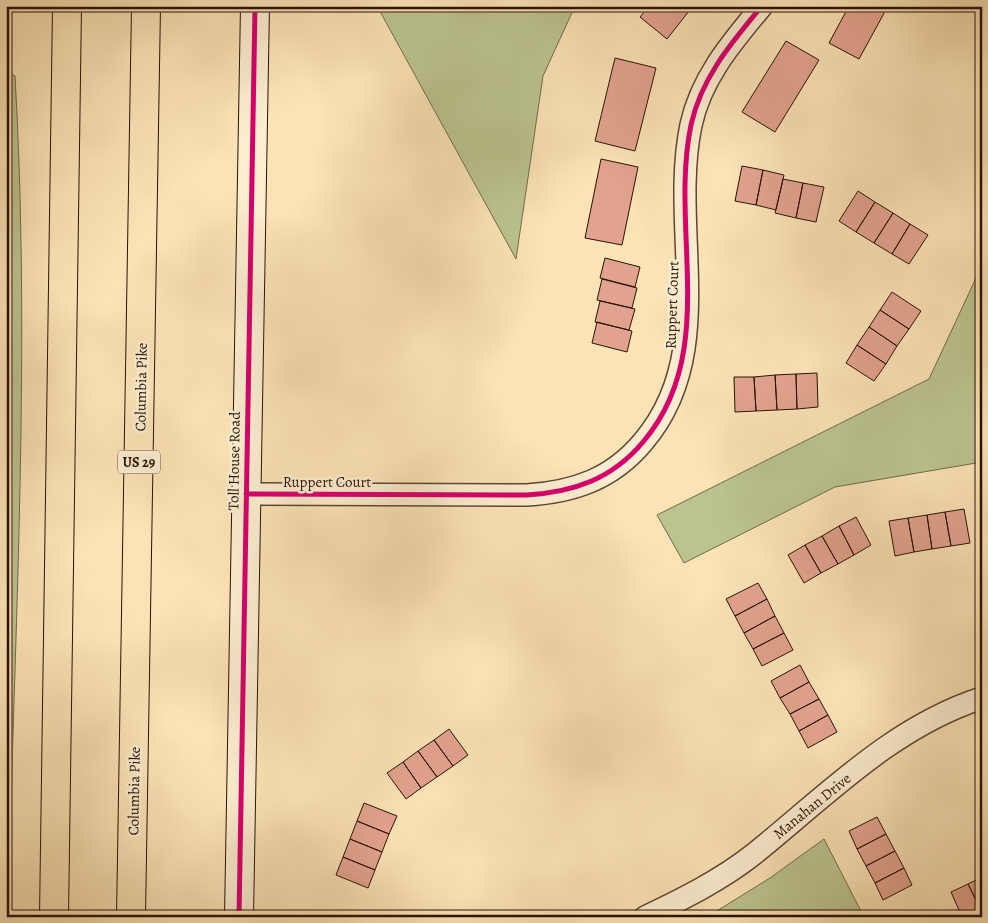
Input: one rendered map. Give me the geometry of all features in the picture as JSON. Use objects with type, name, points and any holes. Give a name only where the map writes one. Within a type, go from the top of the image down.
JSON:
[{"type":"highway","points":[[54,917],[67,6]]},
{"type":"highway","name":"Columbia Pike","points":[[132,917],[146,6]]},
{"type":"street","name":"Toll House Road","points":[[239,917],[255,6]]},
{"type":"street","name":"Ruppert Court","points":[[246,494],[527,495],[558,493],[584,484],[614,470],[637,450],[654,430],[670,403],[683,358],[687,334],[686,163],[691,123],[704,90],[722,54],[762,6]]},
{"type":"street","name":"Manahan Drive","points":[[645,917],[695,893],[752,855],[839,783],[897,739],[982,698]]},
{"type":"green space","points":[[377,6],[575,6],[543,76],[516,259]]},
{"type":"green space","points":[[6,71],[15,76],[19,167],[22,348],[11,802],[6,817]]},
{"type":"green space","points":[[982,271],[982,462],[835,487],[684,563],[657,515],[929,379],[976,278]]},
{"type":"green space","points":[[824,839],[864,917],[707,917],[770,878]]},
{"type":"building","points":[[649,6],[693,6],[667,39],[640,17]]},
{"type":"building","points":[[849,6],[888,6],[859,59],[829,43]]},
{"type":"building","points":[[786,41],[819,60],[775,132],[742,112]]},
{"type":"building","points":[[615,58],[656,68],[635,151],[595,141]]},
{"type":"building","points":[[601,159],[638,167],[622,245],[585,238]]},
{"type":"building","points":[[742,166],[763,170],[756,205],[735,201]]},
{"type":"building","points":[[763,170],[784,175],[776,210],[756,205]]},
{"type":"building","points":[[783,179],[803,183],[796,218],[775,213]]},
{"type":"building","points":[[803,183],[824,187],[816,222],[796,218]]},
{"type":"building","points":[[858,191],[875,202],[856,232],[839,221]]},
{"type":"building","points":[[875,202],[893,213],[874,243],[856,232]]},
{"type":"building","points":[[893,213],[910,224],[892,254],[874,243]]},
{"type":"building","points":[[910,224],[928,235],[909,264],[892,254]]},
{"type":"building","points":[[605,258],[640,267],[635,287],[600,278]]},
{"type":"building","points":[[602,279],[637,288],[632,308],[597,300]]},
{"type":"building","points":[[892,292],[921,311],[909,329],[880,310]]},
{"type":"building","points":[[600,301],[635,309],[629,330],[595,322]]},
{"type":"building","points":[[880,310],[909,329],[897,346],[869,327]]},
{"type":"building","points":[[597,322],[632,331],[627,352],[592,343]]},
{"type":"building","points":[[869,327],[897,346],[886,364],[857,345]]},
{"type":"building","points":[[857,345],[886,364],[874,381],[846,363]]},
{"type":"building","points":[[817,373],[818,407],[797,409],[796,374]]},
{"type":"building","points":[[796,374],[797,409],[777,410],[775,375]]},
{"type":"building","points":[[775,375],[777,410],[756,411],[754,377]]},
{"type":"building","points":[[734,377],[754,377],[756,411],[735,412]]},
{"type":"building","points":[[964,509],[970,543],[951,546],[945,512]]},
{"type":"building","points":[[945,512],[951,546],[932,549],[927,515]]},
{"type":"building","points":[[927,515],[932,549],[914,552],[908,518]]},
{"type":"building","points":[[856,517],[871,545],[854,555],[839,526]]},
{"type":"building","points":[[908,518],[914,552],[895,556],[889,521]]},
{"type":"building","points":[[839,526],[854,555],[838,564],[822,536]]},
{"type":"building","points":[[822,536],[838,564],[821,573],[805,545]]},
{"type":"building","points":[[805,545],[821,573],[804,583],[788,555]]},
{"type":"building","points":[[758,583],[767,599],[735,616],[726,599]]},
{"type":"building","points":[[767,599],[775,616],[744,633],[735,616]]},
{"type":"building","points":[[775,616],[784,633],[753,649],[744,633]]},
{"type":"building","points":[[784,633],[793,650],[762,666],[753,649]]},
{"type":"building","points":[[800,665],[809,682],[780,698],[771,681]]},
{"type":"building","points":[[809,682],[819,699],[790,714],[780,698]]},
{"type":"building","points":[[819,699],[828,715],[799,731],[790,714]]},
{"type":"building","points":[[828,715],[837,732],[808,748],[799,731]]},
{"type":"building","points":[[449,729],[468,755],[453,766],[434,740]]},
{"type":"building","points":[[434,740],[453,766],[437,777],[418,751]]},
{"type":"building","points":[[418,751],[437,777],[421,788],[403,762]]},
{"type":"building","points":[[403,762],[421,788],[406,799],[387,773]]},
{"type":"building","points":[[364,803],[397,816],[389,834],[357,821]]},
{"type":"building","points":[[877,817],[886,834],[857,849],[849,831]]},
{"type":"building","points":[[357,821],[389,834],[382,852],[350,839]]},
{"type":"building","points":[[886,834],[895,851],[866,866],[857,849]]},
{"type":"building","points":[[350,839],[382,852],[375,870],[343,857]]},
{"type":"building","points":[[895,851],[904,868],[875,883],[866,866]]},
{"type":"building","points":[[343,857],[375,870],[368,888],[336,875]]},
{"type":"building","points":[[904,868],[912,885],[883,900],[875,883]]},
{"type":"building","points":[[982,877],[982,912],[968,884]]},
{"type":"building","points":[[968,884],[982,912],[981,917],[962,917],[951,892]]},
{"type":"cycle path","points":[[239,917],[255,6]]},
{"type":"cycle path","points":[[246,494],[527,495],[561,491],[576,487],[605,474],[631,455],[643,442],[666,407],[680,369],[686,330],[688,289],[685,206],[686,165],[691,125],[702,92],[710,76],[729,47],[762,6]]}]
